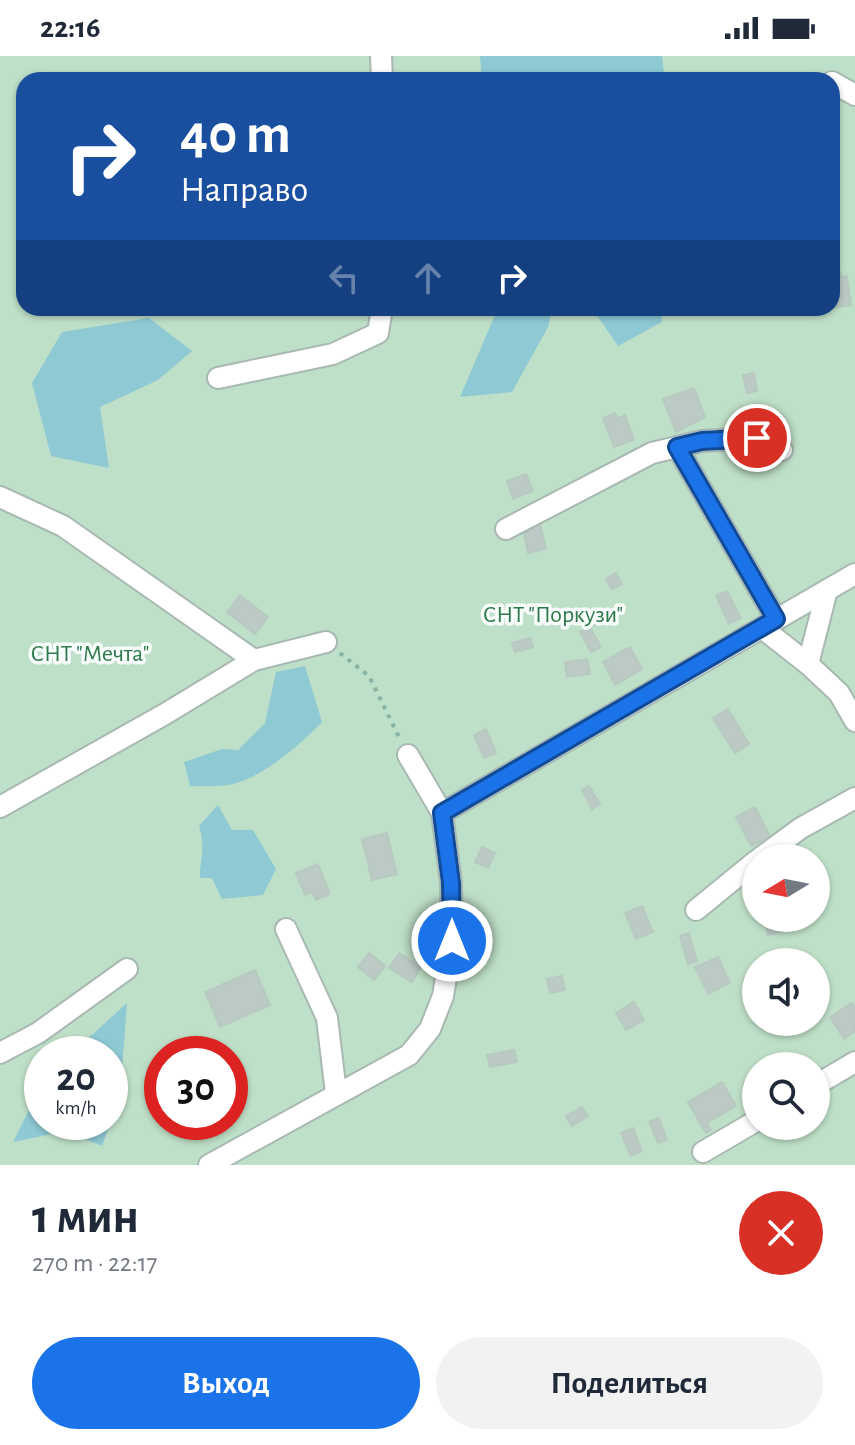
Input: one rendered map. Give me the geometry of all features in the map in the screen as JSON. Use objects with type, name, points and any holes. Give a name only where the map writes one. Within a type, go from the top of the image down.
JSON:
[{"type":"street","points":[[218,378],[333,354],[378,333],[381,316]]},
{"type":"street","points":[[506,529],[652,453],[702,441],[757,438],[782,450]]},
{"type":"street","points":[[677,447],[769,624],[839,693],[855,721]]},
{"type":"street","points":[[0,497],[63,526],[254,660]]},
{"type":"street","points":[[442,813],[855,574]]},
{"type":"street","points":[[808,664],[827,590]]},
{"type":"street","points":[[0,807],[254,660],[326,642]]},
{"type":"street","points":[[209,1165],[409,1055],[430,1029],[443,996],[452,927],[451,883],[442,813],[408,755]]},
{"type":"street","points":[[780,844],[801,828],[855,798]]},
{"type":"street","points":[[696,910],[742,873]]},
{"type":"street","points":[[286,929],[327,1018],[336,1093]]},
{"type":"street","points":[[0,1053],[38,1033],[127,969]]},
{"type":"street","points":[[830,1077],[855,1062]]},
{"type":"street","points":[[703,1152],[742,1129]]},
{"type":"path","points":[[326,642],[369,676],[408,755]]},
{"type":"green space","name":"СНТ \"Поркузи\"","points":[[0,56],[855,56],[855,1165],[0,1165]]},
{"type":"water","points":[[480,56],[662,56],[664,72],[481,72]]},
{"type":"water","points":[[495,316],[550,316],[548,327],[512,392],[460,397]]},
{"type":"water","points":[[597,316],[662,316],[662,322],[618,346]]},
{"type":"water","points":[[149,318],[192,351],[158,380],[100,407],[109,468],[51,456],[32,383],[62,332]]},
{"type":"water","points":[[305,666],[322,722],[291,751],[241,782],[190,786],[184,762],[222,749],[238,750],[265,723],[276,672]]},
{"type":"water","points":[[218,805],[232,830],[253,830],[276,869],[263,895],[222,899],[212,878],[200,878],[202,847],[199,826]]},
{"type":"water","points":[[127,1003],[125,1036],[91,1036]]},
{"type":"water","points":[[24,1120],[24,1140],[13,1142]]},
{"type":"water","points":[[88,1140],[104,1140],[102,1146]]},
{"type":"building","points":[[840,272],[841,277],[847,276],[851,305],[840,307]]},
{"type":"building","points":[[754,373],[757,391],[747,393],[743,375]]},
{"type":"building","points":[[694,388],[705,417],[676,432],[663,399]]},
{"type":"building","points":[[615,413],[617,419],[625,415],[634,440],[614,447],[603,418]]},
{"type":"building","points":[[740,416],[761,417],[761,432],[739,430]]},
{"type":"building","points":[[526,474],[533,491],[513,499],[507,481]]},
{"type":"building","points":[[539,519],[546,549],[528,553],[522,523]]},
{"type":"building","points":[[616,573],[622,584],[612,589],[606,579]]},
{"type":"building","points":[[727,591],[741,618],[729,624],[716,596]]},
{"type":"building","points":[[240,595],[268,617],[255,634],[227,612]]},
{"type":"building","points":[[603,610],[607,620],[592,626],[588,615]]},
{"type":"building","points":[[590,627],[601,647],[591,652],[580,632]]},
{"type":"building","points":[[530,638],[533,647],[515,652],[512,643]]},
{"type":"building","points":[[630,647],[642,669],[615,685],[603,662]]},
{"type":"building","points":[[587,659],[590,674],[567,677],[565,662]]},
{"type":"building","points":[[728,709],[749,744],[735,753],[713,718]]},
{"type":"building","points":[[486,729],[496,753],[484,758],[474,735]]},
{"type":"building","points":[[589,786],[600,804],[592,809],[582,790]]},
{"type":"building","points":[[755,807],[770,836],[750,844],[736,817]]},
{"type":"building","points":[[387,833],[397,874],[372,880],[362,839]]},
{"type":"building","points":[[482,847],[495,853],[488,868],[475,862]]},
{"type":"building","points":[[318,864],[330,894],[316,900],[312,892],[305,895],[296,873]]},
{"type":"building","points":[[642,906],[653,932],[636,939],[625,913]]},
{"type":"building","points":[[689,933],[697,961],[688,964],[680,936]]},
{"type":"building","points":[[369,953],[385,966],[374,980],[358,967]]},
{"type":"building","points":[[399,953],[421,967],[412,982],[389,968]]},
{"type":"building","points":[[718,957],[730,983],[708,994],[695,967]]},
{"type":"building","points":[[255,970],[270,1005],[220,1027],[205,992]]},
{"type":"building","points":[[562,976],[565,990],[550,993],[547,979]]},
{"type":"building","points":[[634,1002],[644,1020],[626,1030],[616,1013]]},
{"type":"building","points":[[852,1003],[855,1008],[855,1031],[844,1039],[830,1017]]},
{"type":"building","points":[[514,1050],[517,1062],[490,1067],[487,1055]]},
{"type":"building","points":[[722,1082],[736,1106],[707,1123],[711,1130],[706,1133],[688,1102]]},
{"type":"building","points":[[582,1107],[588,1116],[572,1126],[566,1116]]},
{"type":"building","points":[[659,1118],[667,1140],[658,1143],[649,1122]]},
{"type":"building","points":[[633,1128],[642,1151],[631,1156],[621,1133]]},
{"type":"route","points":[[452,941],[451,883],[442,813],[776,619],[677,447],[702,441],[757,438]]},
{"type":"park label","name":"СНТ \"Мечта\"","points":[[90,654]]}]
